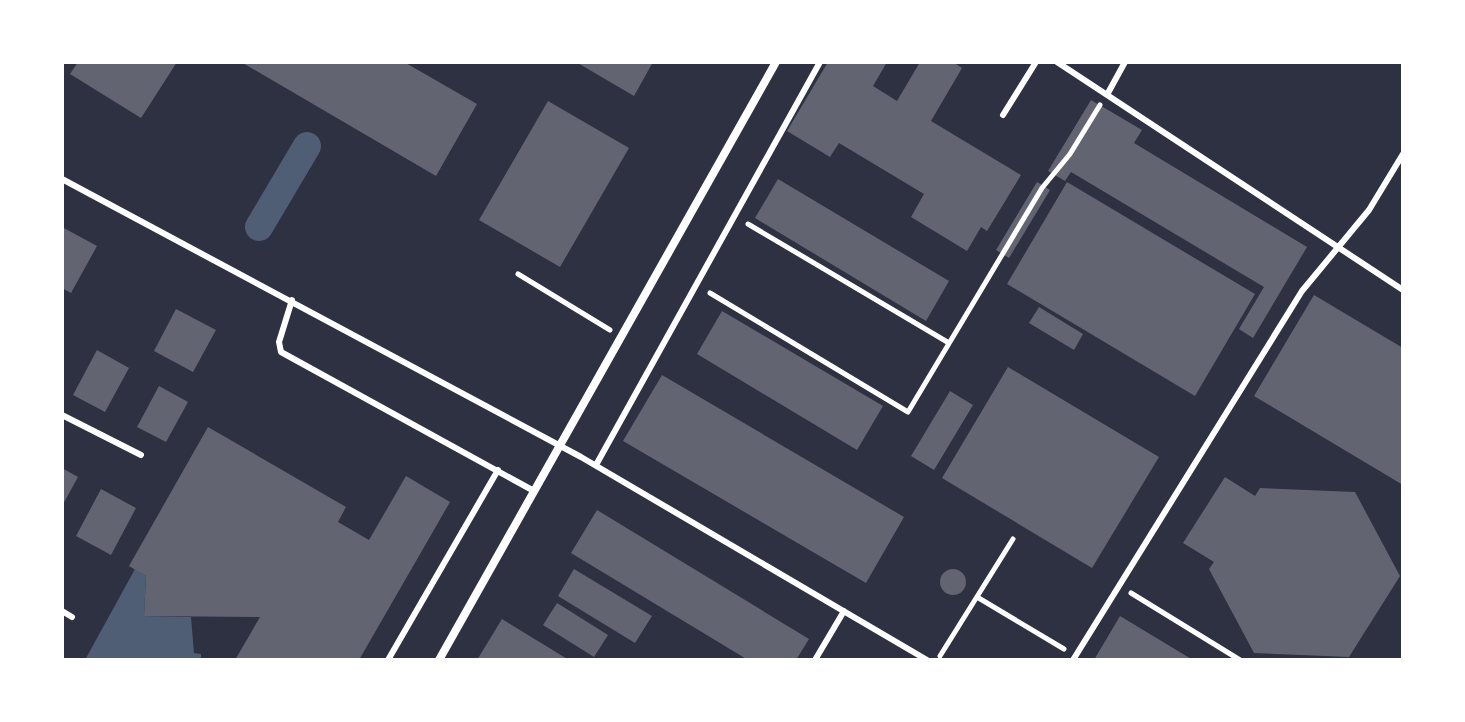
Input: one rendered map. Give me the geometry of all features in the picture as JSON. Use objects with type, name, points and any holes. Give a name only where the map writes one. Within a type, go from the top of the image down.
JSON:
[{"type":"street","points":[[439,660],[776,62]]},
{"type":"lane","points":[[596,465],[820,62]]},
{"type":"lane","points":[[1003,115],[1036,62]]},
{"type":"lane","points":[[1057,62],[1403,290]]},
{"type":"lane","points":[[1108,93],[1125,62]]},
{"type":"lane","points":[[1074,658],[1302,291],[1369,210],[1403,154]]},
{"type":"lane","points":[[62,179],[596,465],[927,660]]},
{"type":"lane","points":[[292,300],[279,342],[281,352],[534,491]]},
{"type":"lane","points":[[62,415],[141,455]]},
{"type":"lane","points":[[388,660],[498,470]]},
{"type":"lane","points":[[62,611],[72,617]]},
{"type":"lane","points":[[815,660],[844,611]]},
{"type":"path","points":[[695,284],[908,412],[1042,188],[1070,154],[1108,93]]},
{"type":"path","points":[[733,215],[949,343]]},
{"type":"path","points":[[518,274],[621,336]]},
{"type":"path","points":[[937,660],[1013,539]]},
{"type":"path","points":[[1119,586],[1240,660]]},
{"type":"path","points":[[977,597],[1074,658]]},
{"type":"water","points":[[135,569],[146,576],[144,616],[191,617],[194,653],[201,654],[201,660],[85,660]]},
{"type":"building","points":[[78,62],[177,62],[141,118],[70,74]]},
{"type":"building","points":[[241,62],[404,62],[477,104],[436,176]]},
{"type":"building","points":[[576,62],[653,62],[634,96]]},
{"type":"building","points":[[828,62],[887,62],[873,86],[897,101],[920,62],[953,62],[962,68],[931,121],[1021,175],[987,231],[981,227],[967,251],[911,217],[924,194],[839,143],[830,157],[787,131]]},
{"type":"building","points":[[1091,100],[1142,130],[1134,143],[1307,247],[1253,338],[1239,329],[1264,287],[1071,172],[1065,181],[1048,171]]},
{"type":"building","points":[[548,101],[629,148],[560,267],[479,220]]},
{"type":"building","points":[[778,179],[949,281],[926,321],[755,218]]},
{"type":"building","points":[[1037,182],[1050,190],[1009,258],[996,250]]},
{"type":"building","points":[[1067,182],[1255,294],[1195,396],[1007,284]]},
{"type":"building","points":[[62,227],[97,246],[71,293],[62,288]]},
{"type":"building","points":[[1314,295],[1403,348],[1403,485],[1254,396]]},
{"type":"building","points":[[1039,307],[1083,334],[1074,350],[1029,323]]},
{"type":"building","points":[[176,309],[216,330],[193,372],[154,351]]},
{"type":"building","points":[[722,311],[883,406],[857,450],[697,354]]},
{"type":"building","points":[[97,350],[129,368],[105,412],[73,395]]},
{"type":"building","points":[[1008,367],[1159,457],[1092,568],[942,478]]},
{"type":"building","points":[[662,375],[904,517],[866,583],[623,441]]},
{"type":"building","points":[[159,386],[188,402],[166,442],[137,427]]},
{"type":"building","points":[[950,391],[973,405],[934,470],[911,456]]},
{"type":"building","points":[[208,427],[346,507],[338,522],[369,540],[406,476],[450,502],[359,660],[235,660],[260,617],[144,616],[146,576],[129,566]]},
{"type":"building","points":[[62,468],[78,477],[62,506]]},
{"type":"building","points":[[1225,477],[1255,496],[1260,488],[1355,492],[1400,576],[1349,657],[1254,653],[1209,569],[1214,562],[1183,543]]},
{"type":"building","points":[[101,489],[136,508],[111,555],[76,536]]},
{"type":"building","points":[[597,510],[809,639],[796,660],[748,660],[571,553]]},
{"type":"building","points":[[574,569],[652,616],[635,643],[558,596]]},
{"type":"building","points":[[953,569],[962,573],[966,582],[962,591],[953,595],[944,591],[940,582],[944,573]]},
{"type":"building","points":[[557,603],[608,635],[594,657],[543,625]]},
{"type":"building","points":[[1120,616],[1193,660],[1094,660]]},
{"type":"building","points":[[502,619],[569,660],[477,660]]},
{"type":"waterway","points":[[259,227],[307,146]]}]
